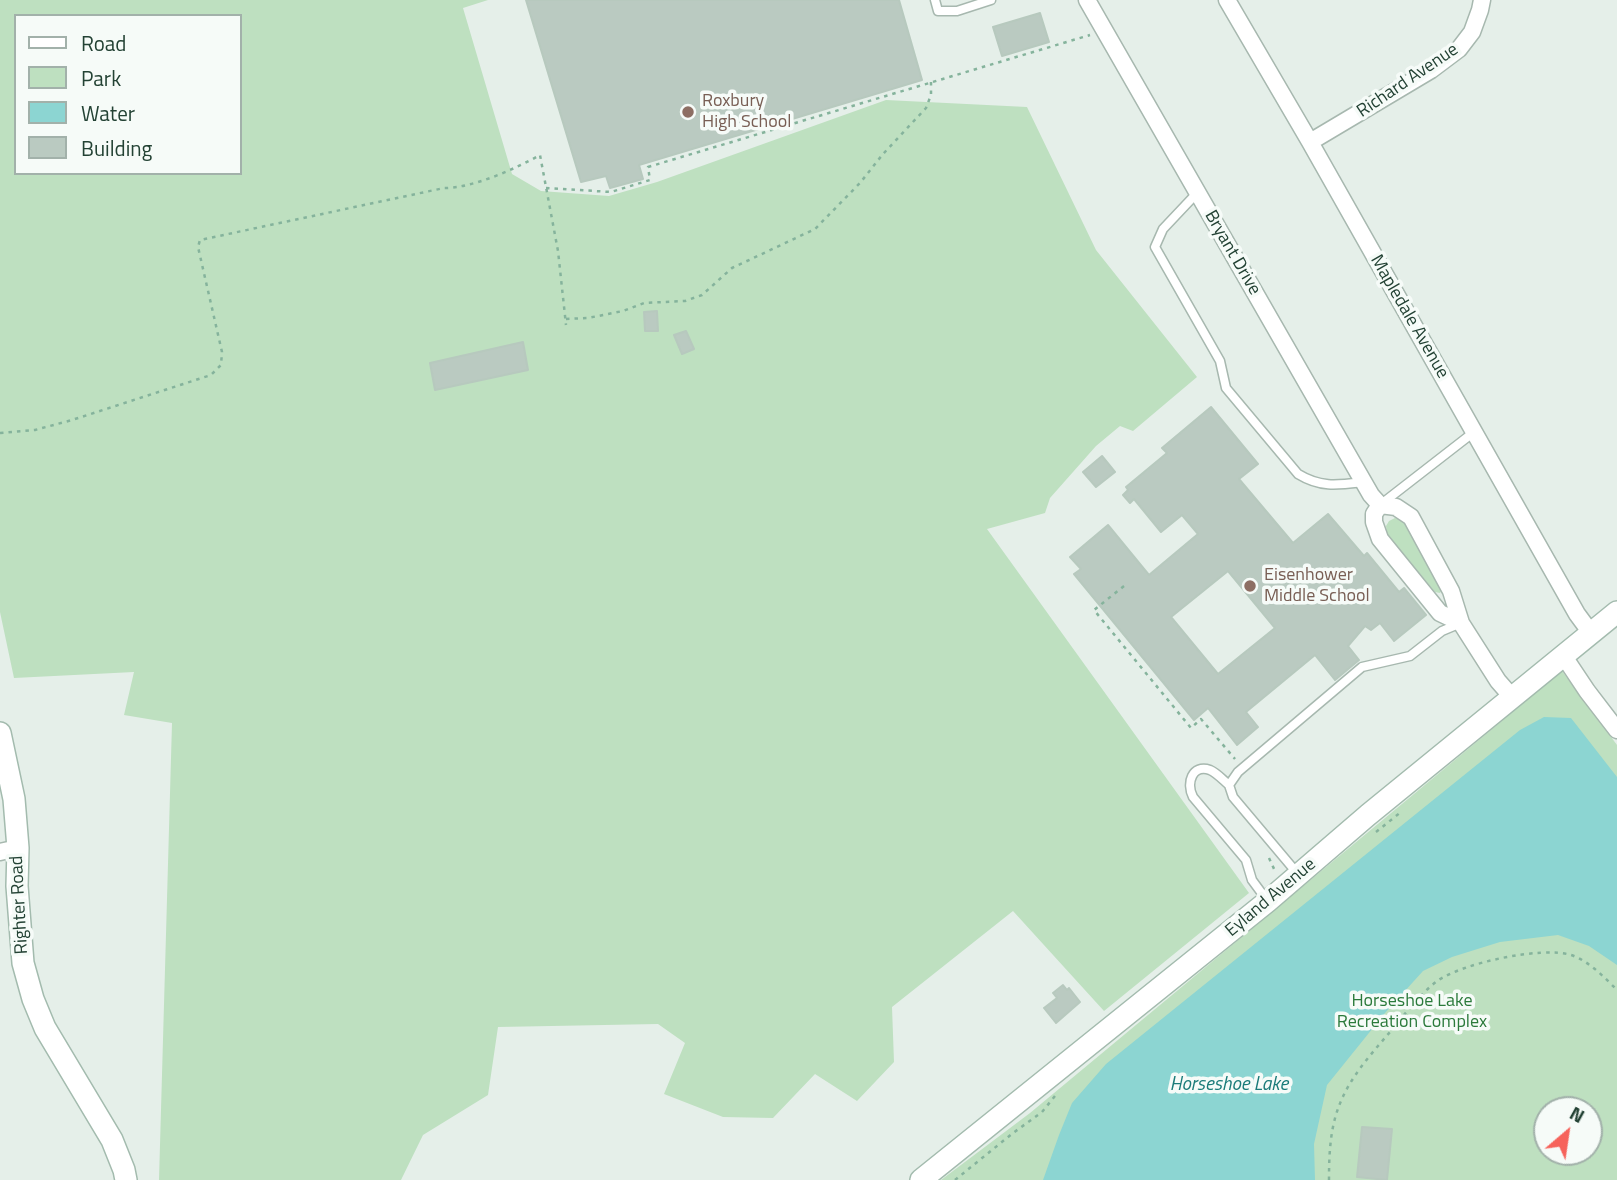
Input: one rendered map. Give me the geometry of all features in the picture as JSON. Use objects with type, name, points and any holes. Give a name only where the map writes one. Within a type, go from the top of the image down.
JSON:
[{"type":"street","name":"Bryant Drive","points":[[1087,0],[1371,495],[1380,505]]},
{"type":"street","name":"Mapledale Avenue","points":[[1227,0],[1577,614],[1591,634]]},
{"type":"street","name":"Richard Avenue","points":[[1310,142],[1431,70],[1459,49],[1472,32],[1482,0]]},
{"type":"street","points":[[1461,623],[1440,613],[1380,539],[1374,522],[1374,514],[1380,505],[1396,507],[1411,517],[1451,591],[1461,623],[1498,681],[1512,697]]},
{"type":"street","name":"Eyland Avenue","points":[[921,1180],[1268,901],[1368,815],[1617,612]]},
{"type":"street","points":[[1563,655],[1617,730]]},
{"type":"street","name":"Righter Road","points":[[0,733],[15,799],[9,850],[17,886],[23,963],[33,999],[45,1028],[112,1140],[126,1180]]},
{"type":"lane","points":[[934,0],[938,11],[957,11],[991,0]]},
{"type":"lane","points":[[1198,193],[1163,229],[1155,247],[1220,361],[1226,388],[1298,474],[1320,484],[1364,482]]},
{"type":"lane","points":[[1380,505],[1474,432]]},
{"type":"lane","points":[[1229,785],[1238,772],[1362,667],[1410,656],[1442,631],[1461,623]]},
{"type":"lane","points":[[1268,901],[1252,880],[1246,860],[1193,797],[1189,783],[1196,772],[1205,768],[1213,771],[1229,785],[1233,797],[1299,875]]},
{"type":"path","points":[[546,188],[611,192],[650,180],[648,167],[1093,34]]},
{"type":"path","points":[[565,319],[588,318],[623,311],[644,303],[685,301],[702,295],[732,268],[816,229],[926,108],[931,95],[931,82]]},
{"type":"path","points":[[0,433],[35,430],[72,420],[211,375],[221,365],[222,352],[198,247],[200,240],[444,188],[456,188],[511,170],[540,155],[558,251],[566,325]]},
{"type":"path","points":[[1124,586],[1094,610],[1191,727],[1201,719],[1235,759]]},
{"type":"path","points":[[1376,833],[1408,807]]},
{"type":"path","points":[[1329,1180],[1329,1153],[1334,1120],[1341,1100],[1357,1072],[1413,1004],[1437,982],[1456,970],[1504,957],[1550,952],[1570,955],[1587,962],[1617,990]]},
{"type":"path","points":[[955,1180],[1042,1112],[1058,1091]]},
{"type":"green space","points":[[0,0],[488,0],[463,8],[512,174],[541,191],[609,196],[657,182],[886,100],[1027,107],[1096,250],[1197,377],[1133,431],[1120,426],[1096,446],[1050,498],[1045,513],[987,529],[1249,893],[1104,1011],[1013,911],[892,1007],[894,1062],[857,1101],[815,1074],[773,1118],[723,1117],[664,1094],[685,1043],[658,1024],[498,1027],[488,1095],[423,1135],[401,1180],[159,1180],[172,723],[124,715],[134,672],[14,678],[0,612]]},
{"type":"green space","points":[[1395,518],[1406,524],[1442,589],[1440,593],[1435,592],[1387,535],[1386,526]]},
{"type":"green space","name":"Horseshoe Lake Recreation Complex","points":[[1562,671],[1617,745],[1617,1180],[941,1180],[1030,1113]]},
{"type":"water","name":"Horseshoe Lake","points":[[1544,717],[1571,718],[1617,777],[1617,965],[1589,946],[1558,935],[1500,942],[1452,957],[1423,971],[1327,1085],[1314,1144],[1315,1180],[1043,1180],[1072,1103],[1106,1064],[1520,730]]},
{"type":"building","name":"Roxbury High School","points":[[526,0],[899,0],[922,80],[639,165],[643,179],[610,188],[606,176],[581,182]]},
{"type":"building","points":[[1040,13],[1049,42],[1002,56],[993,27]]},
{"type":"building","points":[[657,311],[658,331],[645,331],[644,312]]},
{"type":"building","points":[[686,331],[694,349],[682,354],[674,335]]},
{"type":"building","points":[[523,342],[528,370],[435,390],[430,363]]},
{"type":"building","name":"Eisenhower Middle School","points":[[1211,407],[1258,464],[1239,479],[1293,543],[1328,514],[1364,556],[1367,553],[1399,592],[1404,588],[1426,615],[1394,641],[1380,623],[1371,630],[1365,626],[1348,646],[1359,660],[1335,680],[1315,655],[1246,712],[1258,727],[1237,745],[1208,708],[1194,720],[1074,574],[1081,569],[1070,557],[1108,525],[1149,575],[1198,534],[1182,515],[1161,532],[1134,499],[1130,503],[1123,495],[1128,490],[1126,487],[1167,453],[1162,448]],"holes":[[[1228,571],[1275,628],[1218,674],[1171,617]]]},
{"type":"building","points":[[1102,456],[1115,472],[1096,487],[1083,472]]},
{"type":"building","points":[[1063,985],[1067,990],[1069,988],[1080,1002],[1056,1023],[1044,1008],[1057,998],[1053,993]]},
{"type":"building","points":[[1362,1127],[1392,1129],[1387,1180],[1357,1177]]},
{"type":"place","name":"Roxbury High School","points":[[688,112]]},
{"type":"place","name":"Eisenhower Middle School","points":[[1250,586]]}]
